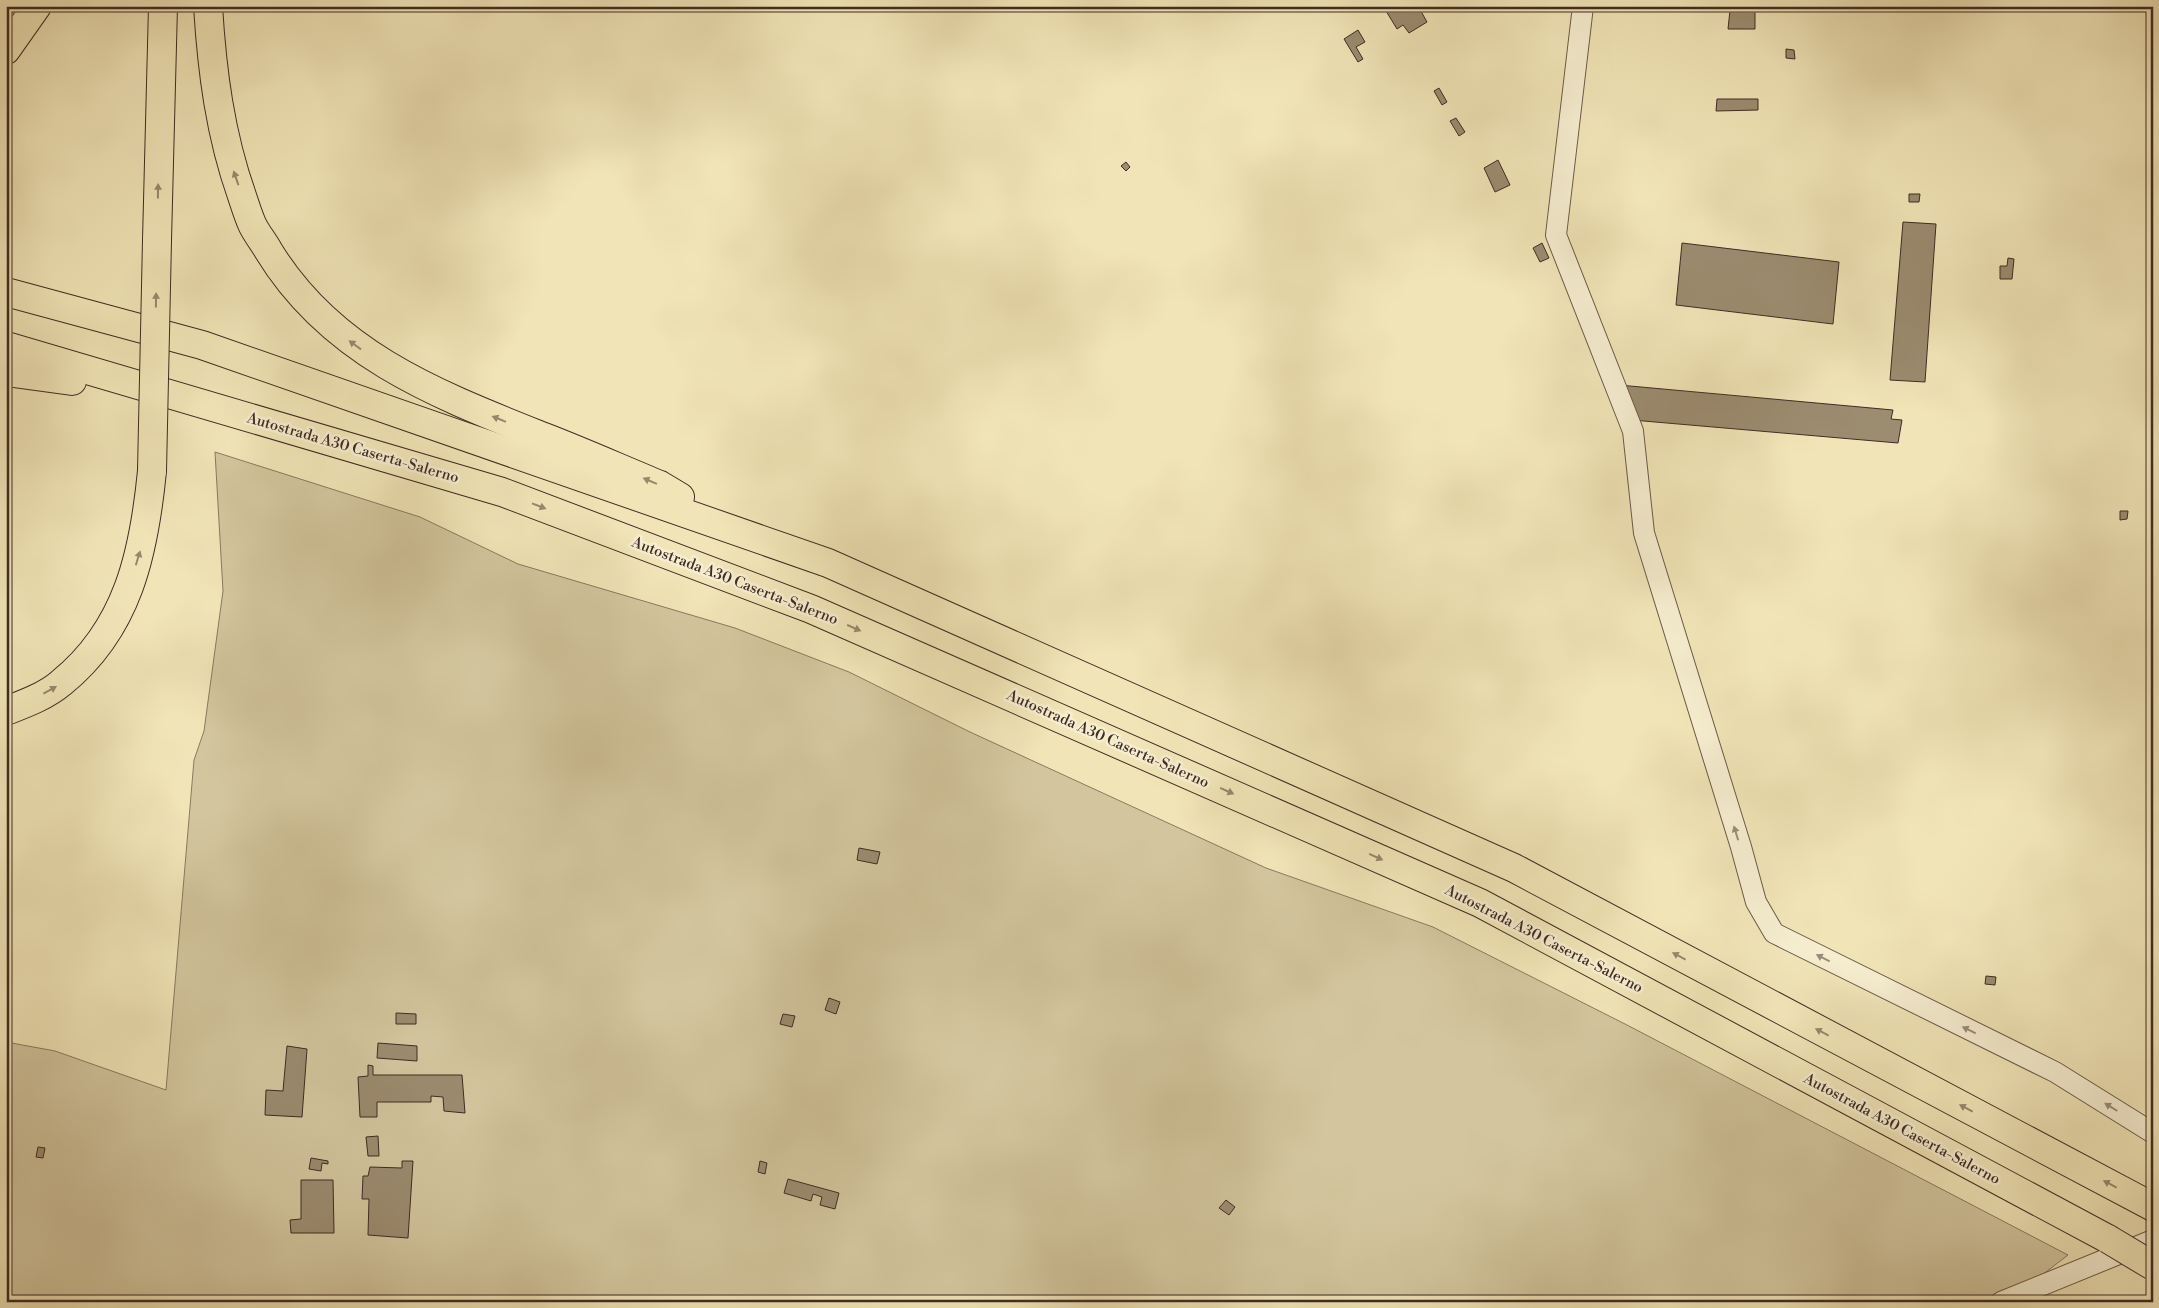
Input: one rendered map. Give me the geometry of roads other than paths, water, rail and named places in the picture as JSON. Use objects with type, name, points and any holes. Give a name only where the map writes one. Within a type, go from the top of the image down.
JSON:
[{"type":"highway","points":[[6,50],[37,6]]},
{"type":"highway","points":[[6,711],[60,684],[84,662],[103,638],[119,611],[143,542],[148,237],[146,6]]},
{"type":"highway","points":[[148,237],[163,6]]},
{"type":"highway","points":[[208,6],[211,60],[222,125],[234,172],[249,216],[275,261],[297,292],[319,314],[371,356],[405,377],[477,410],[660,485],[737,531]]},
{"type":"highway","points":[[6,292],[202,345],[828,563],[1514,868],[2153,1207]]},
{"type":"highway","name":"Autostrada A30 Caserta-Salerno","points":[[6,346],[502,492],[811,609],[1480,902],[2108,1239],[2153,1266]]},
{"type":"highway","points":[[6,372],[57,378],[104,389],[385,470],[502,492]]},
{"type":"highway","points":[[6,691],[48,669],[71,650],[92,620],[115,571],[143,469]]},
{"type":"street","points":[[1582,6],[1556,235],[1633,431],[1644,533],[1756,902],[1774,934],[2055,1072],[2153,1133]]},
{"type":"street","points":[[2001,1302],[2153,1240]]}]
